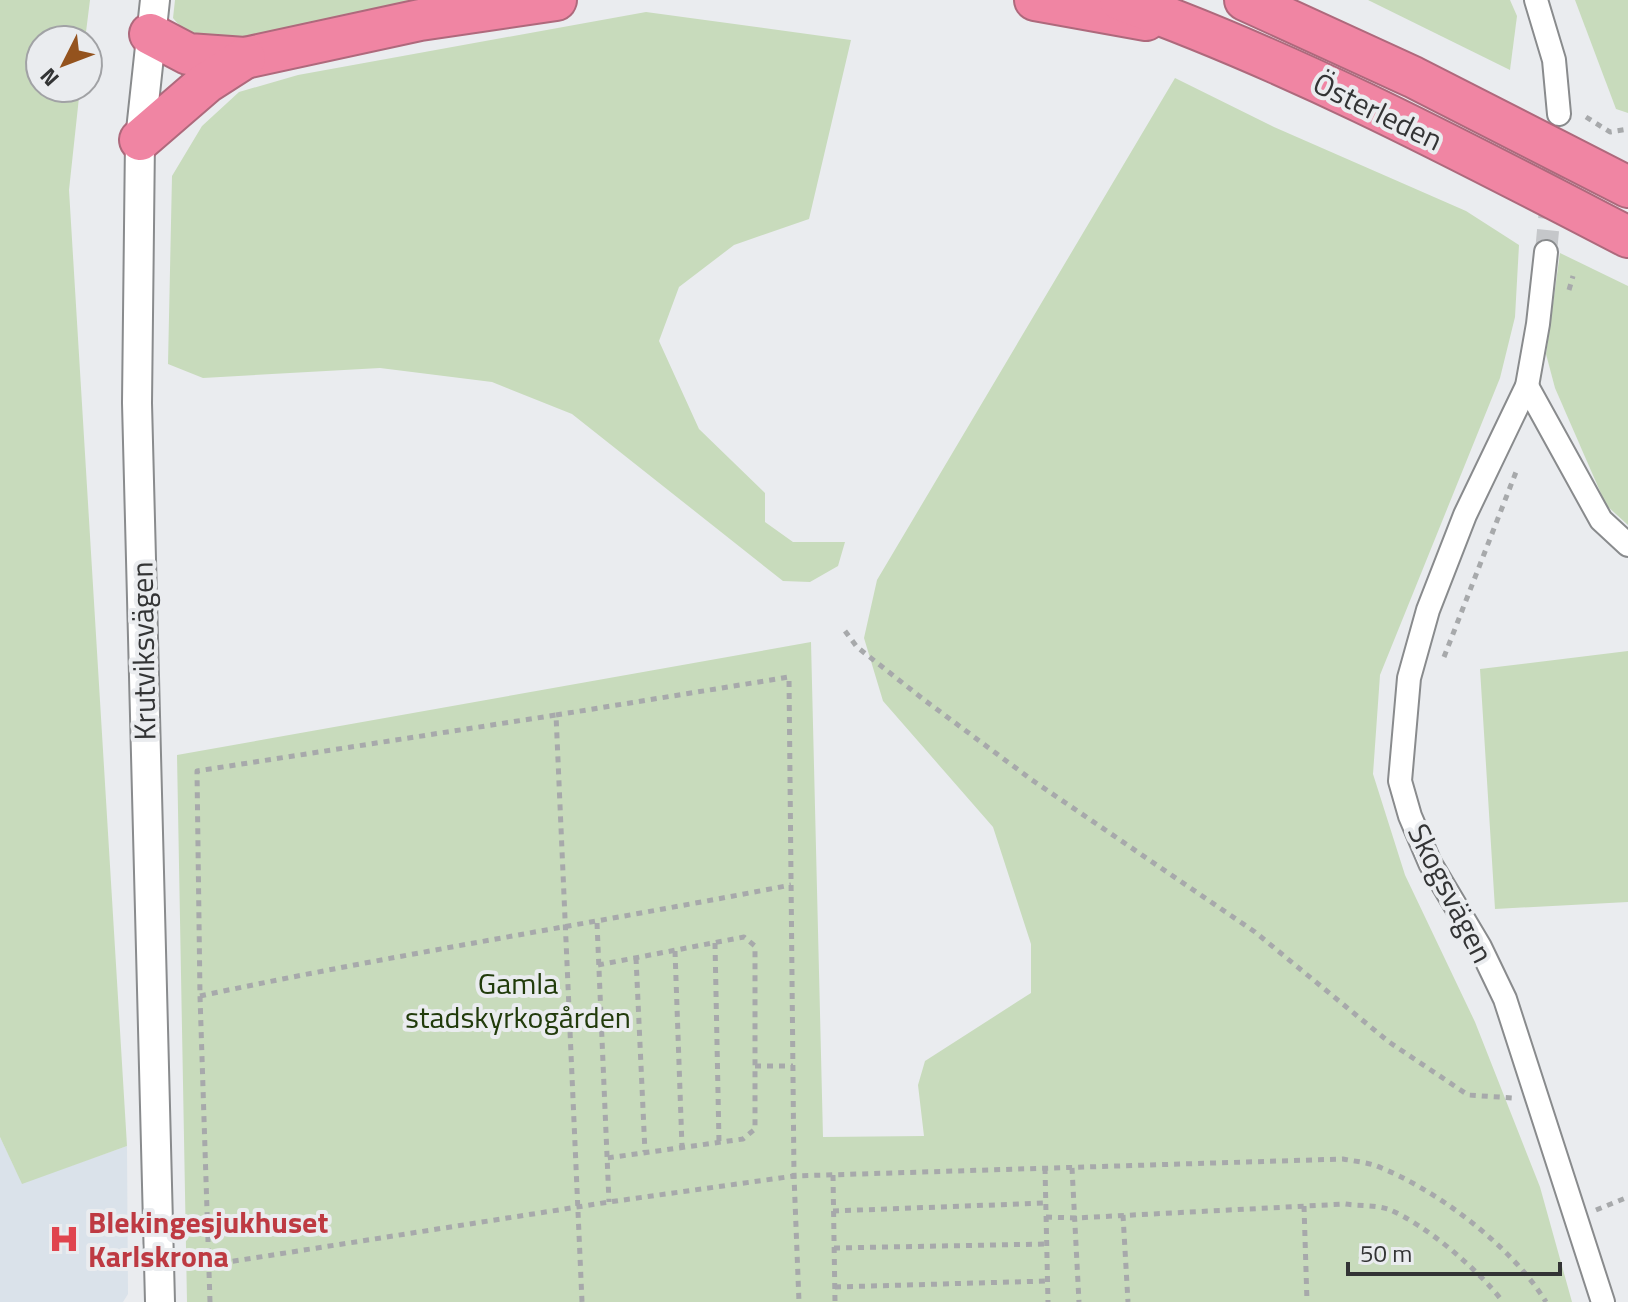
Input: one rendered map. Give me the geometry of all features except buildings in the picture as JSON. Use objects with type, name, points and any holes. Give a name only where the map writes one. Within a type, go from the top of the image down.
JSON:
[{"type":"highway","points":[[153,17],[188,54],[245,58],[420,20],[556,0]]},
{"type":"highway","points":[[1035,0],[1205,31]]},
{"type":"highway","name":"Österleden","points":[[1120,0],[1205,31],[1397,118],[1628,237]]},
{"type":"highway","name":"Österleden","points":[[1245,0],[1413,77],[1628,187]]},
{"type":"highway","points":[[140,140],[197,89],[245,58]]},
{"type":"street","points":[[1536,0],[1554,60],[1559,114]]},
{"type":"street","name":"Krutviksvägen","points":[[153,17],[140,140],[137,403],[160,1302]]},
{"type":"street","name":"Skogsvägen","points":[[1546,252],[1527,386],[1465,515],[1428,610],[1409,678],[1400,781],[1410,816],[1430,863],[1480,947],[1505,999],[1603,1302]]},
{"type":"street","points":[[1527,386],[1601,520],[1628,545]]},
{"type":"path","points":[[1586,117],[1610,132],[1628,129]]},
{"type":"path","points":[[1566,305],[1573,276]]},
{"type":"path","points":[[1442,664],[1520,461]]},
{"type":"path","points":[[845,631],[857,647],[959,726],[1032,780],[1255,932],[1377,1033],[1454,1086],[1468,1095],[1537,1099]]},
{"type":"path","points":[[210,1302],[200,996],[197,771],[789,677],[794,1176],[799,1302]]},
{"type":"path","points":[[556,715],[582,1302]]},
{"type":"path","points":[[200,996],[346,965],[564,929],[791,885]]},
{"type":"path","points":[[597,923],[609,1202]]},
{"type":"path","points":[[598,965],[744,937],[755,946],[755,1129],[743,1139],[607,1158]]},
{"type":"path","points":[[715,943],[719,1142]]},
{"type":"path","points":[[675,951],[682,1147]]},
{"type":"path","points":[[636,958],[645,1152]]},
{"type":"path","points":[[755,1066],[793,1066]]},
{"type":"path","points":[[209,1265],[794,1176],[1343,1159],[1373,1165],[1447,1204],[1499,1244],[1543,1301]]},
{"type":"path","points":[[1045,1168],[1048,1302]]},
{"type":"path","points":[[1072,1168],[1079,1302]]},
{"type":"path","points":[[833,1175],[835,1302]]},
{"type":"path","points":[[1597,1195],[1605,1223]]},
{"type":"path","points":[[833,1211],[1046,1203]]},
{"type":"path","points":[[1046,1217],[1345,1204],[1386,1209],[1426,1231],[1457,1255],[1503,1302]]},
{"type":"path","points":[[1304,1206],[1307,1302]]},
{"type":"path","points":[[1123,1215],[1128,1302]]},
{"type":"path","points":[[834,1248],[1047,1244]]},
{"type":"path","points":[[835,1287],[1048,1281]]},
{"type":"shaded area","name":"Blekingesjukhuset Karlskrona","points":[[0,1137],[22,1183],[127,1146],[128,1294],[123,1302],[0,1302]]},
{"type":"green space","points":[[0,0],[90,0],[87,24],[24,24],[24,104],[78,104],[69,190],[127,1146],[22,1184],[0,1137]]},
{"type":"green space","points":[[175,0],[419,0],[231,40],[192,34],[179,25],[173,18]]},
{"type":"green space","points":[[1368,0],[1510,0],[1517,16],[1510,70]]},
{"type":"green space","points":[[1575,0],[1628,0],[1628,113],[1616,109]]},
{"type":"green space","points":[[646,12],[851,40],[809,219],[734,245],[679,287],[659,341],[699,429],[765,493],[765,522],[793,542],[845,542],[838,566],[810,582],[783,581],[572,414],[492,382],[380,368],[203,378],[168,364],[172,176],[202,126],[239,92],[298,75]]},
{"type":"green space","name":"Gamla stadskyrkogården","points":[[1175,78],[1274,127],[1466,211],[1519,245],[1515,317],[1500,378],[1380,675],[1373,774],[1405,875],[1475,1022],[1540,1187],[1572,1302],[187,1302],[177,755],[811,642],[823,1137],[924,1136],[918,1085],[925,1061],[1031,993],[1031,944],[993,827],[883,701],[864,638],[877,580]]},
{"type":"green space","points":[[1560,253],[1628,286],[1628,525],[1606,505],[1555,388],[1546,354]]},
{"type":"green space","points":[[1628,651],[1628,902],[1495,909],[1480,669]]},
{"type":"tunnel","points":[[1546,252],[1559,114]]},
{"type":"place","name":"Blekingesjukhuset Karlskrona","points":[[64,1239]]}]
